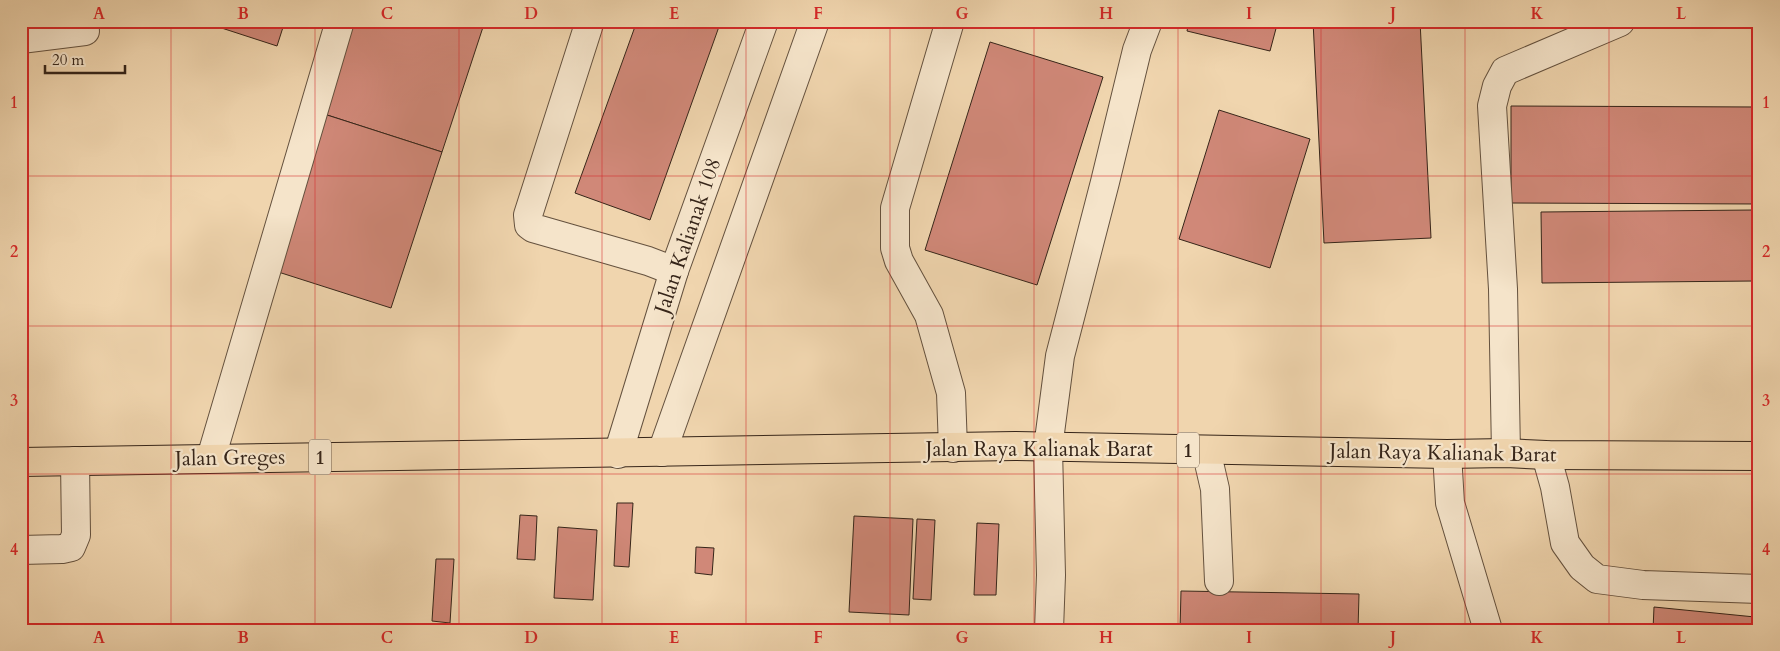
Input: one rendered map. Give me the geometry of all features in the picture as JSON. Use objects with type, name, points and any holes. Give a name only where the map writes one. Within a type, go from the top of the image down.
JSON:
[{"type":"highway","name":"Jalan Raya Kalianak Barat","points":[[618,454],[1015,446],[1447,454],[1759,456]]},
{"type":"highway","name":"Jalan Greges","points":[[21,462],[618,454]]},
{"type":"street","points":[[211,458],[340,21]]},
{"type":"street","points":[[590,21],[528,215],[528,221],[533,228],[648,261],[674,271]]},
{"type":"street","name":"Jalan Kalianak 108","points":[[618,454],[674,271],[764,21]]},
{"type":"street","points":[[662,452],[815,21]]},
{"type":"street","points":[[950,21],[895,208],[894,233],[895,248],[899,261],[929,315],[951,393],[953,448]]},
{"type":"street","points":[[1049,630],[1051,575],[1048,448],[1060,356],[1137,50],[1148,21]]},
{"type":"street","points":[[1506,453],[1502,289],[1492,106],[1497,86],[1505,71],[1620,22]]},
{"type":"street","points":[[21,39],[85,31]]},
{"type":"street","points":[[1206,450],[1215,489],[1219,581]]},
{"type":"street","points":[[1447,454],[1450,504],[1488,630]]},
{"type":"street","points":[[1546,455],[1555,487],[1565,544],[1582,567],[1597,579],[1643,585],[1759,589]]},
{"type":"street","points":[[21,550],[71,547],[76,536],[75,461]]},
{"type":"building","points":[[200,21],[285,21],[277,46]]},
{"type":"building","points":[[354,21],[485,21],[442,152],[324,114]]},
{"type":"building","points":[[637,21],[721,21],[650,220],[575,193]]},
{"type":"building","points":[[1189,21],[1278,21],[1270,51],[1187,31]]},
{"type":"building","points":[[1313,21],[1420,21],[1431,238],[1324,243]]},
{"type":"building","points":[[990,42],[1103,77],[1037,285],[925,250]]},
{"type":"building","points":[[1511,106],[1759,107],[1759,204],[1511,203]]},
{"type":"building","points":[[1219,110],[1310,139],[1270,268],[1179,239]]},
{"type":"building","points":[[324,114],[442,152],[391,308],[272,270]]},
{"type":"building","points":[[1753,210],[1754,281],[1542,283],[1541,212]]},
{"type":"building","points":[[1757,265],[1759,265],[1759,337],[1752,336]]},
{"type":"building","points":[[617,503],[633,503],[629,567],[614,566]]},
{"type":"building","points":[[520,515],[537,516],[535,560],[517,559]]},
{"type":"building","points":[[854,516],[913,519],[909,615],[849,612]]},
{"type":"building","points":[[917,519],[935,520],[931,600],[913,599]]},
{"type":"building","points":[[977,523],[999,524],[996,595],[974,595]]},
{"type":"building","points":[[558,527],[597,530],[593,600],[554,598]]},
{"type":"building","points":[[696,547],[714,548],[712,575],[695,573]]},
{"type":"building","points":[[436,559],[454,559],[450,623],[432,621]]},
{"type":"building","points":[[1181,591],[1359,594],[1358,630],[1180,630]]},
{"type":"building","points":[[1654,607],[1755,617],[1754,630],[1653,630]]},
{"type":"building","points":[[1755,617],[1759,617],[1759,630],[1754,630]]},
{"type":"waterway","points":[[632,630],[653,630]]}]
